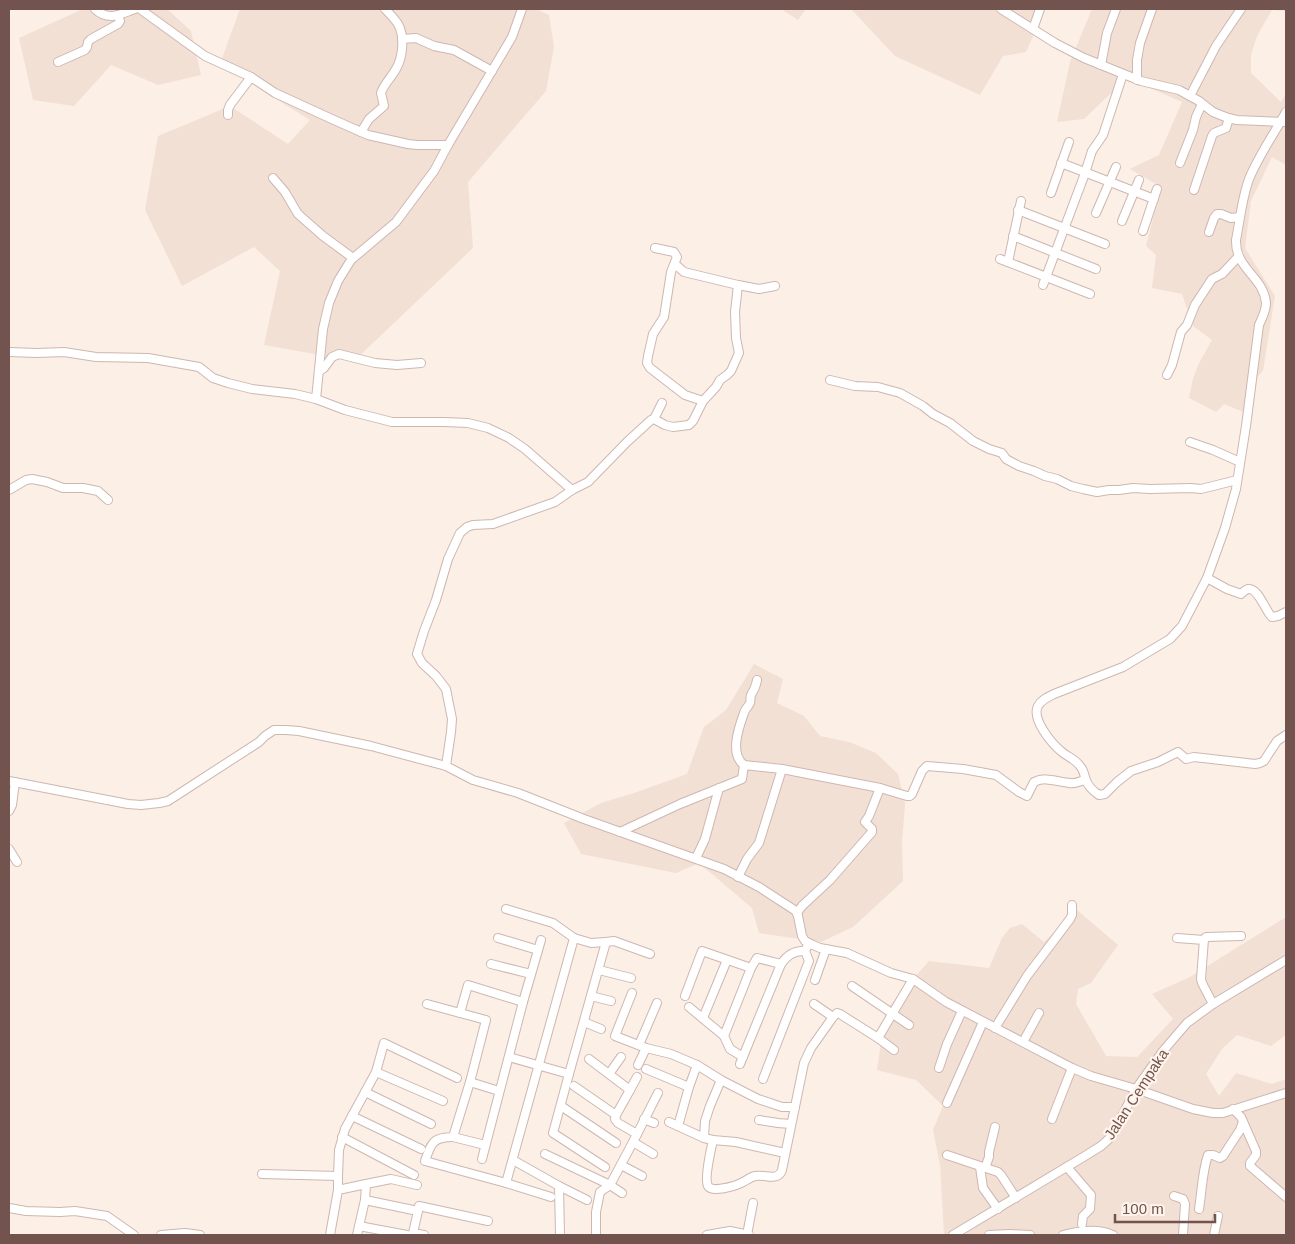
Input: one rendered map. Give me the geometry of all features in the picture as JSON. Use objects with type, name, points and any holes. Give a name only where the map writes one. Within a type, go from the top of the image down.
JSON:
[{"type":"street","points":[[95,9],[104,16],[118,15],[135,9]]},
{"type":"street","points":[[140,9],[205,56],[251,77],[275,93],[361,132],[417,146],[448,144]]},
{"type":"street","points":[[361,132],[369,119],[384,106],[382,89],[400,60],[402,39],[400,30],[397,23],[385,9]]},
{"type":"street","points":[[316,399],[323,329],[328,303],[348,263],[396,222],[434,171],[512,37],[522,9]]},
{"type":"street","points":[[1001,9],[1071,51],[1137,80],[1179,90],[1213,112],[1229,118],[1278,122]]},
{"type":"street","points":[[1033,29],[1040,9]]},
{"type":"street","points":[[1101,65],[1106,38],[1116,9]]},
{"type":"street","points":[[1137,80],[1137,60],[1140,42],[1152,9]]},
{"type":"street","points":[[1190,96],[1216,46],[1241,9]]},
{"type":"street","points":[[58,62],[85,50],[91,39],[118,25],[120,21],[118,15]]},
{"type":"street","points":[[402,39],[416,38],[434,46],[454,50],[492,71]]},
{"type":"street","points":[[1043,285],[1092,151],[1103,135],[1123,74]]},
{"type":"street","points":[[228,115],[230,105],[251,77]]},
{"type":"street","points":[[1180,163],[1202,104]]},
{"type":"street","points":[[1286,112],[1278,122],[1262,152],[1250,178],[1237,217],[1236,247],[1238,257],[1261,288],[1266,303],[1264,315],[1259,325],[1236,489],[1225,528],[1207,578],[1182,626],[1170,639],[1123,667],[1045,699],[1038,705],[1036,714],[1041,726],[1057,747],[1080,765],[1086,780],[1092,790],[1098,795],[1105,794],[1131,771],[1158,762],[1177,752],[1186,759],[1193,756],[1260,764],[1277,742],[1286,735]]},
{"type":"street","points":[[1194,190],[1212,136],[1214,133],[1226,128],[1229,118]]},
{"type":"street","points":[[1051,193],[1069,142]]},
{"type":"street","points":[[1061,163],[1154,199]]},
{"type":"street","points":[[1096,213],[1116,167]]},
{"type":"street","points":[[273,178],[285,192],[298,214],[323,236],[353,258]]},
{"type":"street","points":[[1122,220],[1139,180]]},
{"type":"street","points":[[1143,231],[1157,189]]},
{"type":"street","points":[[1008,262],[1021,201]]},
{"type":"street","points":[[1018,210],[1105,244]]},
{"type":"street","points":[[1209,232],[1217,214],[1228,218],[1237,217]]},
{"type":"street","points":[[1013,236],[1096,269]]},
{"type":"street","points":[[655,248],[674,252],[677,257],[671,272],[664,317],[653,334],[648,363],[650,368],[685,395],[703,401]]},
{"type":"street","points":[[1167,376],[1172,365],[1181,331],[1187,325],[1195,305],[1212,279],[1222,274],[1238,257]]},
{"type":"street","points":[[1000,259],[1090,294]]},
{"type":"street","points":[[675,264],[684,272],[738,285],[759,289],[775,286]]},
{"type":"street","points":[[446,766],[452,719],[446,689],[422,663],[417,654],[436,600],[442,574],[460,532],[467,527],[478,524],[494,524],[507,520],[555,502],[588,482],[650,420],[673,427],[687,426],[693,421],[703,401],[720,380],[731,371],[738,355],[735,312],[738,285]]},
{"type":"street","points":[[9,352],[64,352],[96,357],[148,358],[199,367],[213,378],[228,383],[252,389],[295,394],[316,399],[345,410],[392,422],[468,423],[488,428],[526,448],[572,490]]},
{"type":"street","points":[[319,372],[332,357],[339,354],[375,363],[397,365],[421,363]]},
{"type":"street","points":[[830,380],[855,386],[878,387],[900,393],[950,423],[973,440],[989,449],[1002,453],[1006,458],[1023,468],[1083,490],[1097,492],[1133,488],[1191,488],[1201,490],[1237,480]]},
{"type":"street","points":[[654,420],[662,403]]},
{"type":"street","points":[[1190,442],[1240,462]]},
{"type":"street","points":[[9,490],[26,480],[32,479],[63,488],[97,490],[108,500]]},
{"type":"street","points":[[1207,578],[1241,594],[1248,589],[1252,590],[1260,598],[1272,617],[1286,612]]},
{"type":"street","points":[[757,680],[749,704],[744,712],[736,745],[737,756],[744,765],[782,769],[880,788],[907,796],[910,796],[914,790],[926,766],[996,775],[1027,796],[1035,780],[1044,779],[1073,784],[1086,780]]},
{"type":"street","points":[[9,810],[12,805],[12,781],[128,804],[159,803],[176,796],[200,781],[260,742],[269,732],[274,730],[298,731],[371,746],[446,766],[473,780],[518,793],[584,819],[724,869],[759,887],[788,905],[797,913],[802,936],[807,947],[809,962],[763,1079]]},
{"type":"street","points":[[620,832],[680,804],[742,779],[744,765]]},
{"type":"street","points":[[738,877],[747,859],[760,843],[782,769]]},
{"type":"street","points":[[696,858],[705,839],[719,788]]},
{"type":"street","points":[[797,913],[830,880],[872,832],[872,829],[865,822],[880,788]]},
{"type":"street","points":[[9,849],[17,862]]},
{"type":"street","points":[[995,1028],[1028,976],[1070,919],[1072,905]]},
{"type":"street","points":[[506,909],[553,923],[574,938],[591,943],[614,941],[650,954]]},
{"type":"street","points":[[1177,938],[1204,940],[1206,937],[1241,936]]},
{"type":"street","points":[[498,938],[538,950]]},
{"type":"street","points":[[506,1182],[514,1160],[574,938]]},
{"type":"street","points":[[482,1159],[541,940]]},
{"type":"street","points":[[1204,940],[1201,979],[1213,1004]]},
{"type":"street","points":[[605,1167],[553,1133],[606,942]]},
{"type":"street","points":[[689,1007],[724,1036],[730,1049],[741,1061],[785,957],[807,947],[820,948],[847,953],[891,973],[913,979],[962,1011],[1072,1068],[1193,1109],[1223,1113],[1286,1093]]},
{"type":"street","points":[[815,980],[826,950]]},
{"type":"street","points":[[685,996],[702,951],[751,968]]},
{"type":"street","points":[[724,1036],[751,968],[757,958],[781,964]]},
{"type":"street","points":[[703,1018],[727,960]]},
{"type":"street","name":"Jalan Cempaka","points":[[953,1235],[1068,1167],[1109,1140],[1136,1090],[1163,1051],[1179,1032],[1198,1014],[1286,960]]},
{"type":"street","points":[[491,964],[531,974]]},
{"type":"street","points":[[598,970],[631,978]]},
{"type":"street","points":[[878,1038],[913,979]]},
{"type":"street","points":[[460,1013],[468,985],[523,1002]]},
{"type":"street","points":[[852,986],[909,1025]]},
{"type":"street","points":[[632,993],[615,1036],[671,1054],[697,1065],[758,1099],[782,1107],[795,1107]]},
{"type":"street","points":[[591,996],[611,1001]]},
{"type":"street","points":[[638,1066],[642,1046],[657,1003]]},
{"type":"street","points":[[427,1004],[486,1020],[454,1137]]},
{"type":"street","points":[[814,1004],[833,1016]]},
{"type":"street","points":[[939,1068],[947,1044],[962,1011]]},
{"type":"street","points":[[712,1140],[707,1180],[708,1186],[714,1190],[741,1183],[753,1177],[775,1177],[782,1170],[804,1063],[833,1016],[838,1013],[840,1014],[894,1050]]},
{"type":"street","points":[[1023,1042],[1039,1013]]},
{"type":"street","points":[[584,1022],[601,1028]]},
{"type":"street","points":[[947,1103],[982,1022]]},
{"type":"street","points":[[330,1235],[338,1190],[339,1150],[342,1137],[376,1072],[384,1043],[457,1078]]},
{"type":"street","points":[[509,1056],[568,1074]]},
{"type":"street","points":[[609,1074],[622,1057]]},
{"type":"street","points":[[589,1059],[630,1090]]},
{"type":"street","points":[[678,1126],[697,1065]]},
{"type":"street","points":[[1052,1119],[1072,1068]]},
{"type":"street","points":[[646,1069],[689,1087]]},
{"type":"street","points":[[376,1072],[443,1101]]},
{"type":"street","points":[[637,1134],[618,1123],[615,1119],[638,1077]]},
{"type":"street","points":[[704,1138],[705,1121],[721,1080]]},
{"type":"street","points":[[470,1082],[499,1091]]},
{"type":"street","points":[[574,1086],[616,1115]]},
{"type":"street","points":[[366,1092],[431,1124]]},
{"type":"street","points":[[596,1235],[596,1212],[600,1192],[610,1185],[658,1093]]},
{"type":"street","points":[[561,1106],[616,1143]]},
{"type":"street","points":[[1233,1110],[1241,1117],[1256,1151],[1256,1155],[1250,1164],[1286,1197]]},
{"type":"street","points":[[352,1116],[421,1149]]},
{"type":"street","points":[[644,1120],[654,1123]]},
{"type":"street","points":[[760,1120],[791,1124]]},
{"type":"street","points":[[669,1122],[704,1138],[736,1142],[785,1153]]},
{"type":"street","points":[[1199,1209],[1203,1173],[1208,1155],[1220,1158],[1223,1156],[1243,1122]]},
{"type":"street","points":[[995,1127],[989,1157],[982,1167],[984,1188],[998,1209]]},
{"type":"street","points":[[342,1137],[414,1175]]},
{"type":"street","points":[[485,1145],[454,1137],[444,1137],[436,1140],[430,1146],[425,1161],[506,1182],[551,1197]]},
{"type":"street","points":[[633,1142],[653,1154]]},
{"type":"street","points":[[545,1154],[610,1185],[622,1193]]},
{"type":"street","points":[[947,1155],[998,1172],[1016,1198]]},
{"type":"street","points":[[514,1160],[587,1200]]},
{"type":"street","points":[[621,1165],[642,1176]]},
{"type":"street","points":[[1068,1167],[1092,1196],[1090,1209],[1083,1216],[1079,1230]]},
{"type":"street","points":[[262,1174],[338,1176]]},
{"type":"street","points":[[338,1190],[391,1179],[417,1185]]},
{"type":"street","points":[[357,1235],[365,1200],[366,1184]]},
{"type":"street","points":[[559,1186],[560,1235]]},
{"type":"street","points":[[1174,1196],[1183,1200],[1185,1204],[1183,1235]]},
{"type":"street","points":[[365,1200],[418,1211]]},
{"type":"street","points":[[706,1235],[730,1231],[748,1235],[753,1203]]},
{"type":"street","points":[[424,1235],[413,1233],[419,1206],[488,1221]]},
{"type":"street","points":[[9,1208],[26,1211],[75,1211],[108,1216],[134,1235]]},
{"type":"street","points":[[1214,1235],[1218,1216]]},
{"type":"street","points":[[359,1226],[407,1235]]},
{"type":"street","points":[[1063,1235],[1079,1230],[1113,1235]]},
{"type":"street","points":[[161,1235],[185,1233],[200,1235]]},
{"type":"street","points":[[989,1235],[1030,1235]]},
{"type":"shaded area","points":[[83,9],[104,12],[109,9],[167,9],[191,31],[201,75],[158,85],[111,65],[74,106],[33,100],[19,38]]},
{"type":"shaded area","points":[[240,9],[536,9],[549,15],[554,47],[546,91],[468,182],[473,248],[354,361],[264,345],[280,271],[254,247],[182,286],[145,210],[158,136],[230,106],[288,144],[310,120],[220,64]]},
{"type":"shaded area","points":[[781,9],[806,9],[798,20]]},
{"type":"shaded area","points":[[851,9],[1045,9],[1026,52],[1003,56],[980,95],[895,56]]},
{"type":"shaded area","points":[[1092,9],[1286,9],[1286,11],[1272,10],[1257,36],[1251,55],[1251,73],[1281,102],[1286,94],[1286,165],[1272,157],[1251,201],[1245,248],[1275,296],[1263,371],[1250,384],[1246,413],[1224,404],[1216,412],[1189,398],[1198,365],[1212,340],[1193,326],[1182,294],[1152,288],[1156,255],[1146,246],[1161,187],[1130,169],[1159,155],[1182,102],[1127,78],[1084,119],[1057,122],[1070,62]]},
{"type":"shaded area","points":[[754,664],[783,679],[777,703],[804,716],[820,736],[849,742],[876,753],[898,774],[905,804],[902,842],[903,881],[853,927],[821,942],[759,933],[752,908],[699,863],[676,873],[581,854],[564,823],[601,803],[687,774],[704,727],[726,710]]},
{"type":"shaded area","points":[[1077,910],[1118,945],[1091,983],[1078,989],[1076,1004],[1106,1056],[1137,1057],[1173,1019],[1152,994],[1190,977],[1286,917],[1286,1035],[1271,1046],[1237,1035],[1222,1049],[1206,1074],[1219,1096],[1236,1073],[1272,1084],[1286,1079],[1286,1235],[944,1235],[940,1165],[933,1130],[943,1106],[916,1080],[877,1070],[886,1010],[929,961],[989,968],[1002,938],[1010,928],[1022,924],[1044,942]]}]
